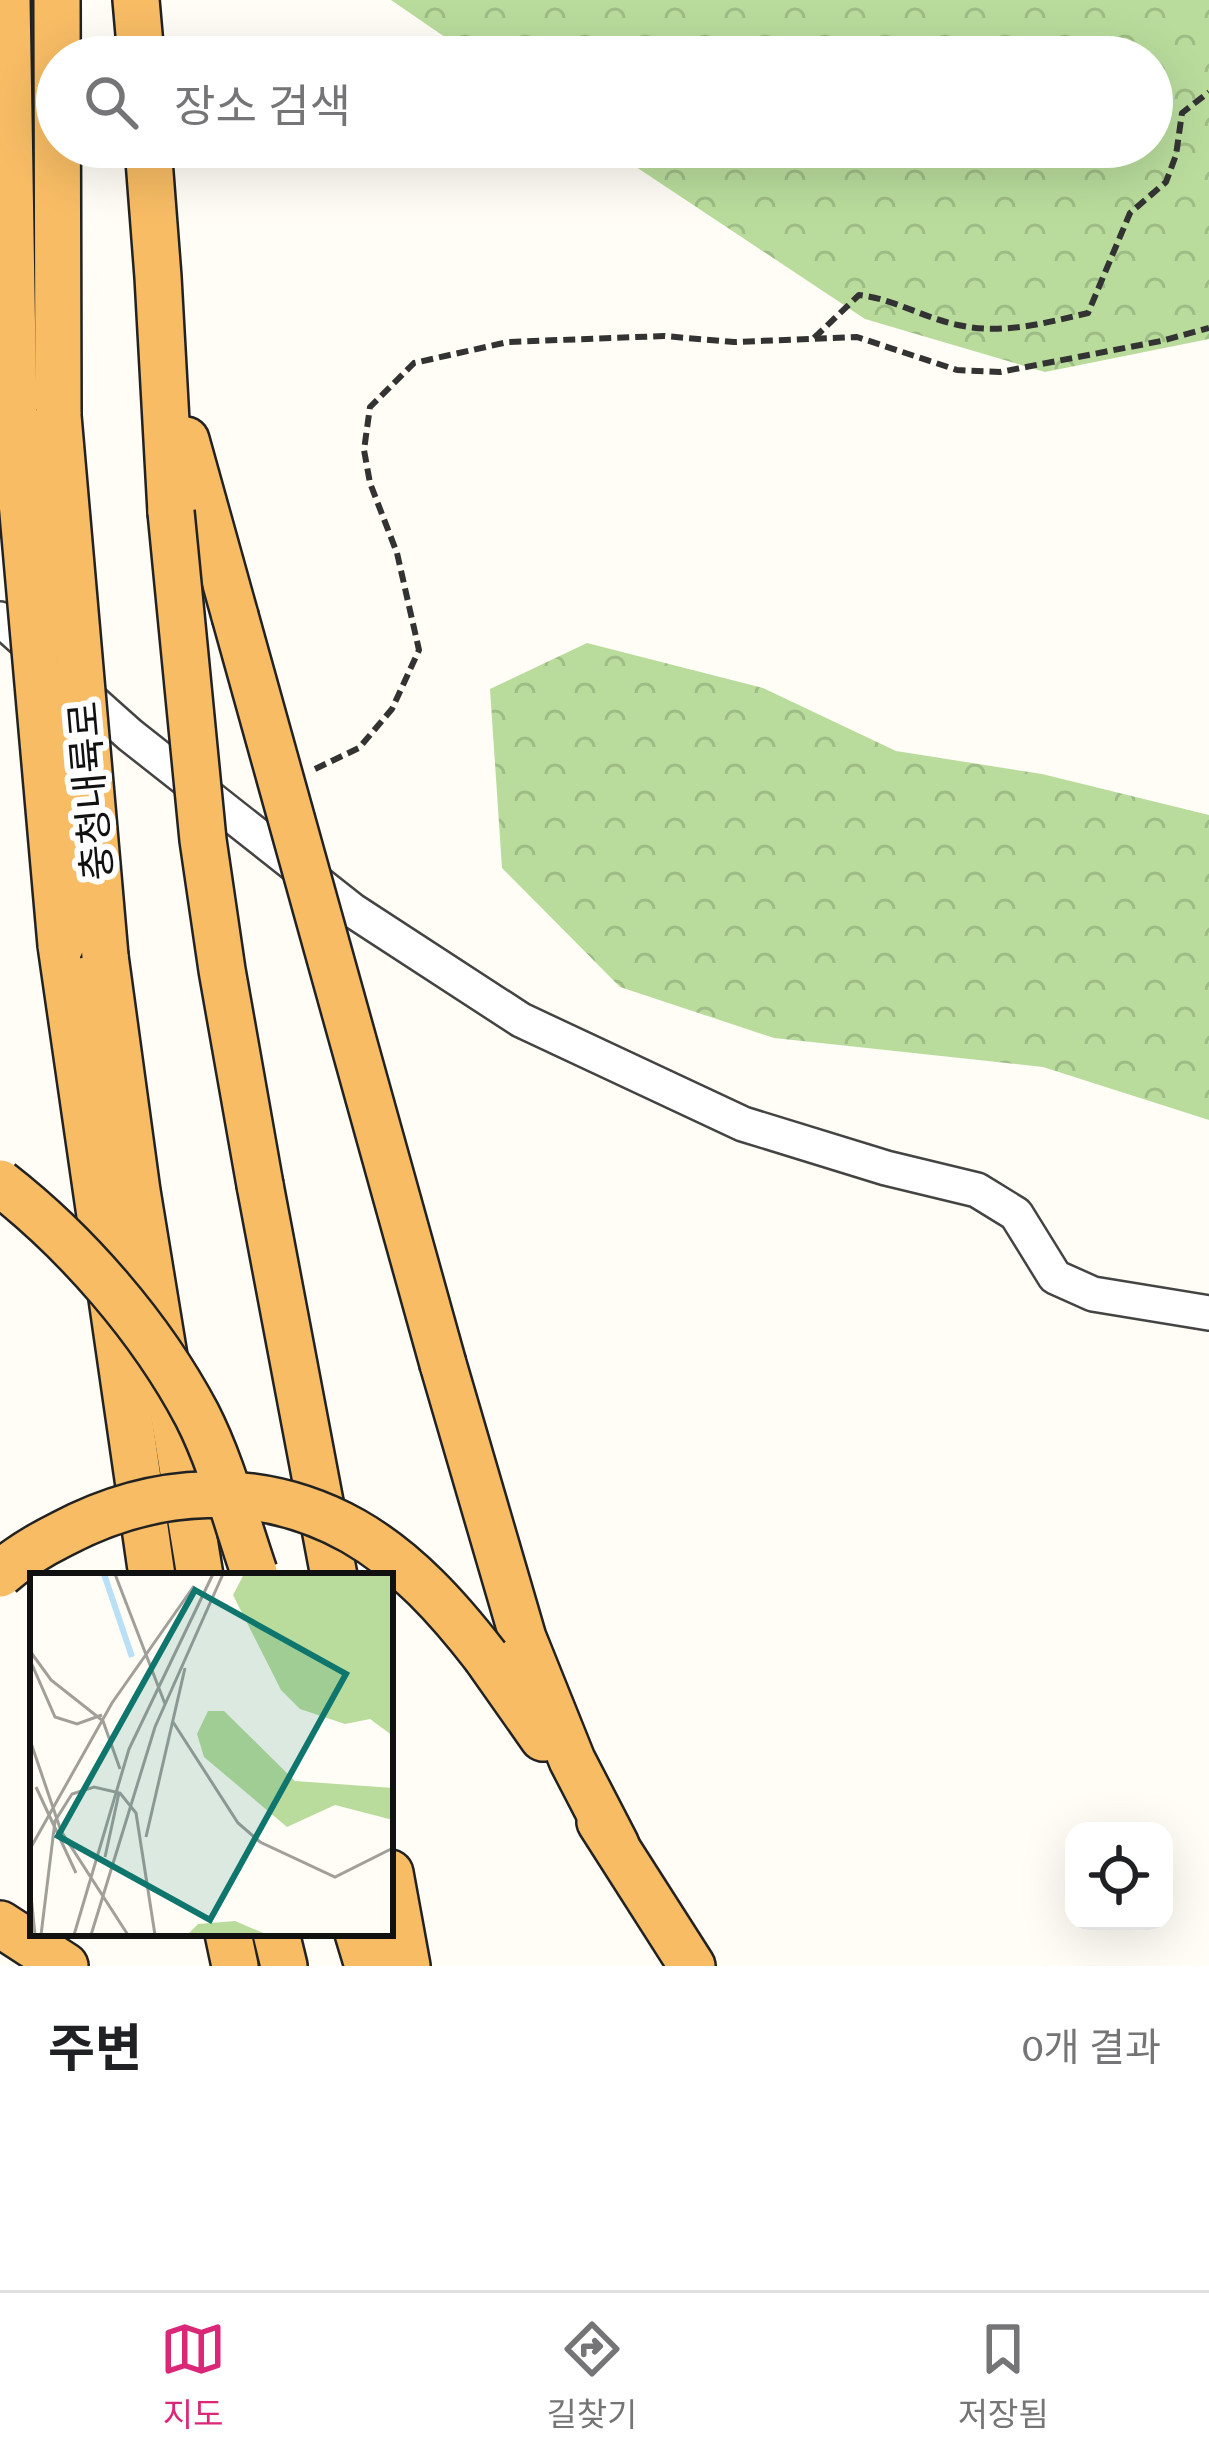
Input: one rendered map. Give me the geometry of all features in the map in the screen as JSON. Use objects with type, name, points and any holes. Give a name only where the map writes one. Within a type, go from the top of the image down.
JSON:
[{"type":"highway","name":"충청내륙로","points":[[7,0],[36,413],[61,945],[152,1573]]},
{"type":"highway","name":"충청내륙로","points":[[55,36],[57,0]]},
{"type":"highway","points":[[136,0],[139,36]]},
{"type":"highway","name":"충청내륙로","points":[[48,168],[36,413],[137,1191],[200,1573]]},
{"type":"highway","points":[[149,168],[171,512],[203,840],[260,1185],[333,1573]]},
{"type":"highway","points":[[163,358],[523,1638],[572,1760],[616,1845]]},
{"type":"highway","points":[[0,1183],[61,1235],[136,1321],[173,1373],[206,1437],[255,1573]]},
{"type":"highway","points":[[0,1574],[48,1541],[136,1503],[208,1493],[252,1496],[310,1512],[373,1544],[431,1594],[486,1657],[616,1845],[692,1966]]},
{"type":"highway","points":[[393,1890],[407,1966]]},
{"type":"highway","points":[[0,1924],[65,1966]]},
{"type":"highway","points":[[229,1936],[236,1966]]},
{"type":"highway","points":[[277,1936],[284,1966]]},
{"type":"highway","points":[[359,1936],[368,1966]]},
{"type":"street","points":[[0,619],[130,735],[352,910],[521,1020],[743,1124],[977,1190],[1016,1214],[1055,1277],[1093,1294],[1209,1312]]},
{"type":"path","points":[[1173,163],[1182,113],[1209,92]]},
{"type":"path","points":[[814,338],[859,295],[957,326],[1010,330],[1088,313],[1130,213],[1166,182],[1171,168]]},
{"type":"path","points":[[298,777],[359,748],[392,709],[418,650],[397,553],[370,483],[364,450],[370,407],[414,363],[508,342],[664,335],[734,342],[857,337],[957,370],[1000,372],[1209,328]]},
{"type":"green space","points":[[391,0],[1209,0],[1209,339],[1045,372],[865,319],[638,168],[1173,168],[1173,36],[443,36]]},
{"type":"green space","points":[[587,643],[763,688],[896,751],[1042,774],[1209,815],[1209,1120],[1043,1067],[774,1038],[620,987],[502,868],[490,689]]}]
